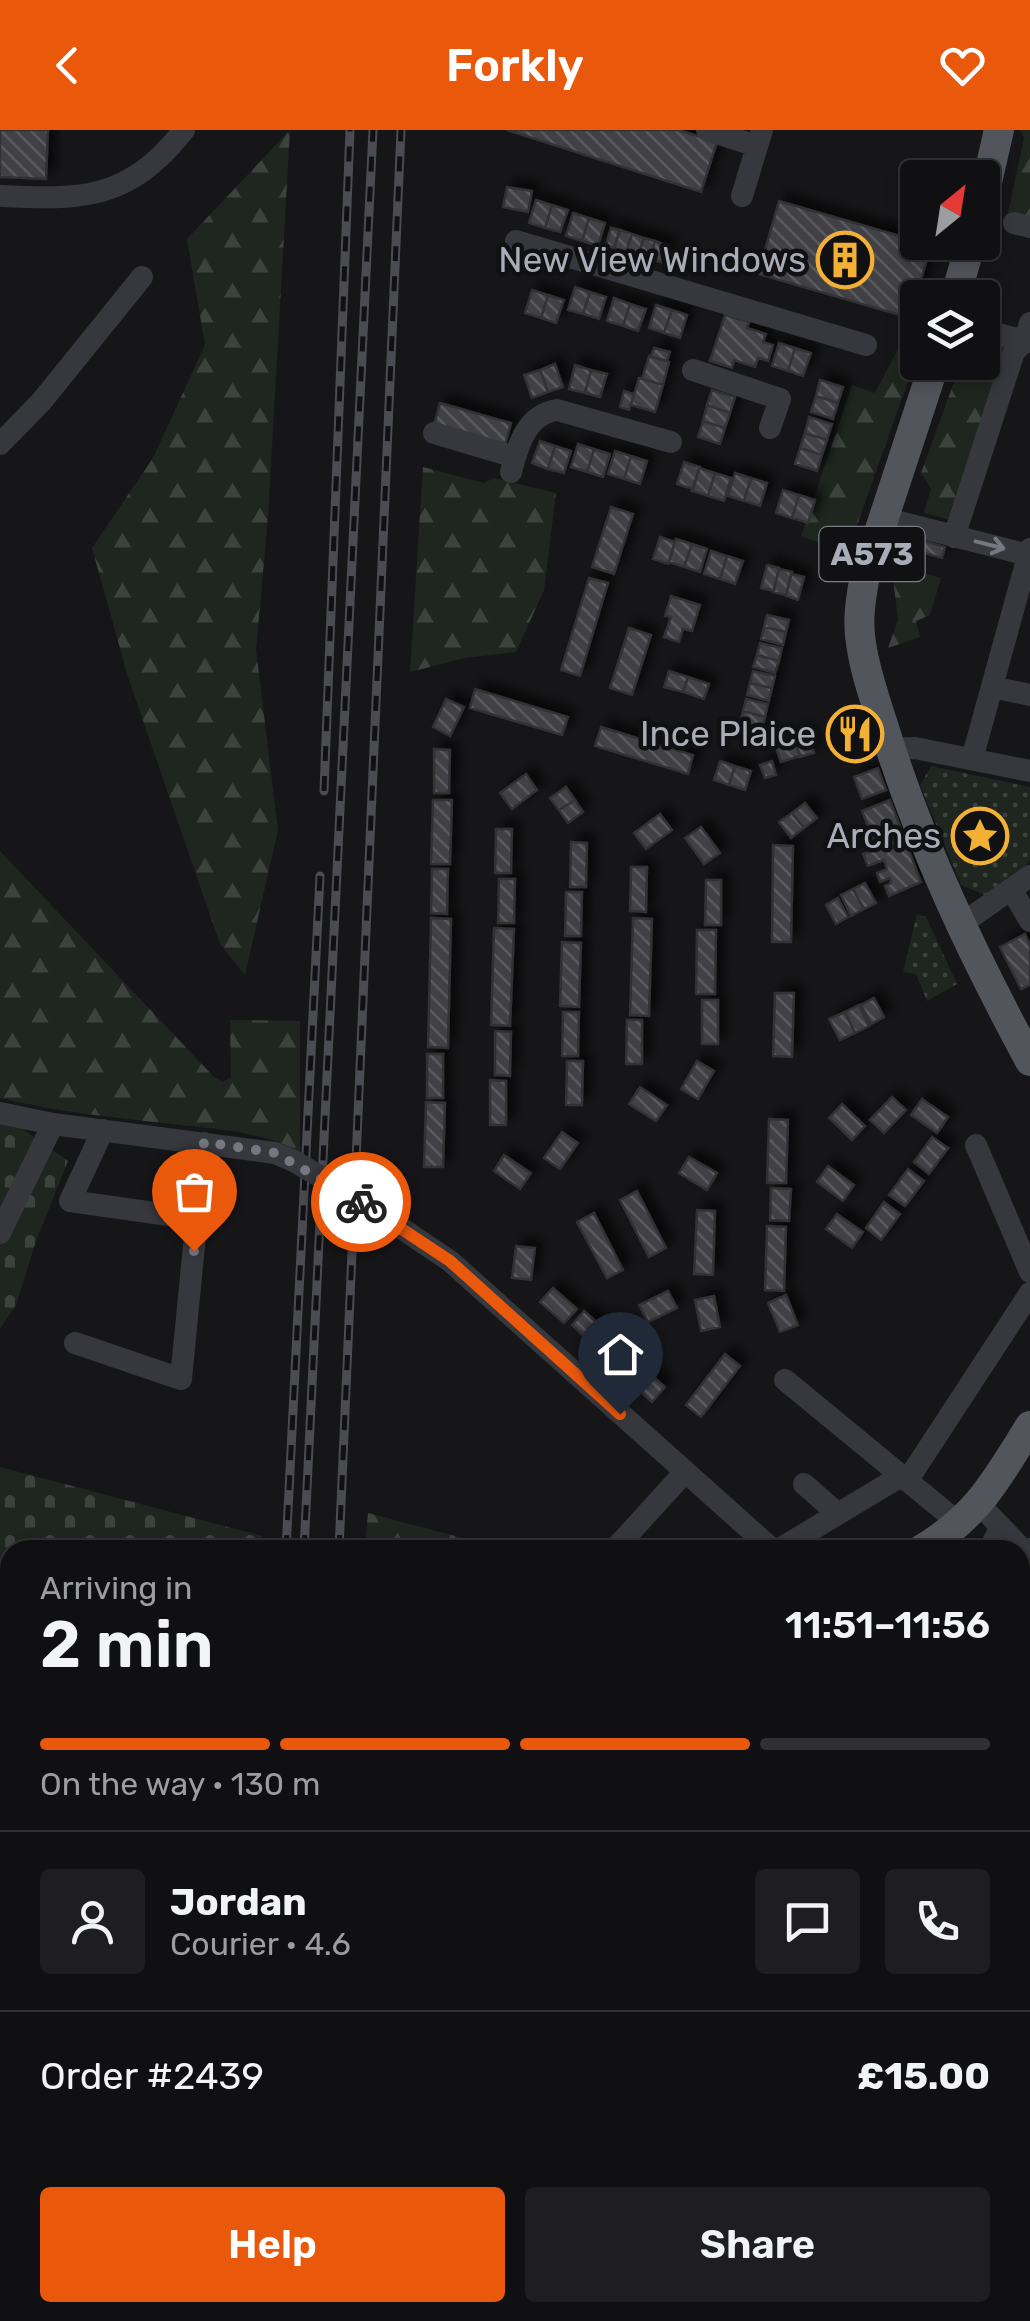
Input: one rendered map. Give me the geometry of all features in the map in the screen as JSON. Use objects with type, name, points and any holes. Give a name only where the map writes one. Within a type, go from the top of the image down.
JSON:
[{"type":"main road","points":[[993,160],[1000,130]]},
{"type":"main road","name":"A573","points":[[929,380],[865,574],[858,608],[860,641],[891,749],[960,926],[1027,1046]]},
{"type":"main road","points":[[939,1540],[980,1518],[1030,1426]]},
{"type":"street","points":[[0,196],[54,199],[100,195],[163,154],[184,130]]},
{"type":"street","points":[[707,130],[759,138],[742,196]]},
{"type":"street","points":[[516,241],[866,345]]},
{"type":"street","points":[[0,444],[41,402],[142,277]]},
{"type":"street","points":[[1000,332],[1028,336]]},
{"type":"street","points":[[954,537],[1014,352],[1028,336]]},
{"type":"street","points":[[693,370],[780,398],[770,428]]},
{"type":"street","points":[[434,433],[513,465],[530,422],[538,415],[557,410],[671,442]]},
{"type":"street","points":[[884,518],[1029,552],[1021,619],[992,687],[972,759]]},
{"type":"street","points":[[992,687],[1030,696]]},
{"type":"street","points":[[891,749],[916,748],[1030,771]]},
{"type":"street","points":[[960,926],[1021,883],[1030,921]]},
{"type":"street","points":[[0,1113],[53,1124],[275,1153],[294,1162],[450,1261],[764,1540]]},
{"type":"street","points":[[0,1233],[6,1204],[53,1124]]},
{"type":"street","points":[[103,1130],[70,1201],[196,1219]]},
{"type":"street","points":[[74,1344],[181,1379],[204,1142]]},
{"type":"street","points":[[976,1145],[1030,1272]]},
{"type":"street","points":[[792,1540],[904,1479],[1030,1293]]},
{"type":"street","points":[[786,1380],[904,1479],[980,1518],[1010,1540]]},
{"type":"street","points":[[623,1540],[686,1472]]},
{"type":"street","points":[[804,1484],[838,1514]]},
{"type":"street","points":[[980,1518],[986,1540]]},
{"type":"green space","points":[[290,130],[268,517],[256,650],[278,830],[245,975],[220,944],[128,677],[92,548],[153,458],[205,345],[187,239]]},
{"type":"green space","points":[[1020,130],[1030,130],[1030,219],[1008,213],[1024,138]]},
{"type":"green space","points":[[1000,346],[1011,349],[958,522],[924,513],[931,489],[921,473],[955,380],[1000,380]]},
{"type":"green space","points":[[900,350],[900,380],[908,380],[850,545],[836,549],[801,536],[852,385],[875,393]]},
{"type":"green space","points":[[423,467],[484,483],[494,478],[556,493],[544,590],[516,652],[464,658],[410,672]]},
{"type":"green space","points":[[898,566],[941,578],[930,615],[916,621],[920,637],[888,648],[898,620],[894,586]]},
{"type":"green space","points":[[931,766],[1030,787],[1030,860],[985,895],[961,885],[920,785]]},
{"type":"green space","points":[[0,851],[214,1077],[223,1082],[231,1077],[230,1020],[300,1021],[300,1152],[270,1139],[237,1132],[85,1114],[0,1098]]},
{"type":"green space","points":[[917,914],[926,917],[957,984],[927,1001],[916,974],[903,972]]},
{"type":"green space","points":[[0,1113],[68,1161],[16,1305],[0,1329]]},
{"type":"green space","points":[[0,1467],[262,1536],[262,1540],[0,1540]]},
{"type":"green space","points":[[368,1513],[470,1540],[366,1540]]},
{"type":"building","points":[[0,130],[48,130],[46,179],[0,177]]},
{"type":"building","points":[[507,130],[678,130],[717,142],[701,192]]},
{"type":"building","points":[[507,187],[532,191],[528,212],[503,207]]},
{"type":"building","points":[[536,200],[552,205],[545,228],[529,223]]},
{"type":"building","name":"New View Windows","points":[[779,201],[900,236],[900,260],[927,260],[921,280],[900,280],[900,315],[758,274]]},
{"type":"building","points":[[552,205],[568,210],[560,232],[545,228]]},
{"type":"building","points":[[573,213],[589,218],[582,241],[566,236]]},
{"type":"building","points":[[589,218],[605,223],[598,246],[582,241]]},
{"type":"building","points":[[611,228],[620,230],[614,248],[606,245]]},
{"type":"building","points":[[620,230],[632,234],[626,252],[614,248]]},
{"type":"building","points":[[632,234],[644,238],[638,255],[626,252]]},
{"type":"building","points":[[644,238],[655,241],[650,259],[638,255]]},
{"type":"building","points":[[655,241],[669,246],[664,263],[650,259]]},
{"type":"building","points":[[575,287],[590,292],[583,314],[568,310]]},
{"type":"building","points":[[532,290],[548,295],[541,318],[525,313]]},
{"type":"building","points":[[590,292],[606,297],[599,319],[583,314]]},
{"type":"building","points":[[548,295],[564,300],[556,323],[541,318]]},
{"type":"building","points":[[614,298],[630,304],[623,326],[607,321]]},
{"type":"building","points":[[630,304],[646,309],[638,331],[623,326]]},
{"type":"building","points":[[656,305],[672,310],[664,333],[649,328]]},
{"type":"building","points":[[672,310],[687,315],[680,338],[664,333]]},
{"type":"building","points":[[725,315],[749,322],[747,328],[766,334],[763,342],[773,345],[768,361],[758,358],[755,367],[734,360],[732,368],[710,361]]},
{"type":"building","points":[[779,343],[795,348],[788,371],[772,366]]},
{"type":"building","points":[[654,348],[670,352],[667,361],[651,356]]},
{"type":"building","points":[[795,348],[811,353],[803,376],[788,371]]},
{"type":"building","points":[[649,356],[669,362],[663,385],[642,379]]},
{"type":"building","points":[[555,364],[563,387],[548,392],[540,370]]},
{"type":"building","points":[[575,365],[591,370],[585,393],[569,389]]},
{"type":"building","points":[[540,370],[548,392],[532,398],[524,375]]},
{"type":"building","points":[[591,370],[607,374],[600,397],[585,393]]},
{"type":"building","points":[[639,378],[663,385],[655,412],[631,405]]},
{"type":"building","points":[[820,380],[843,387],[838,403],[816,396]]},
{"type":"building","points":[[712,390],[735,397],[730,413],[707,405]]},
{"type":"building","points":[[624,391],[634,394],[629,410],[620,407]]},
{"type":"building","points":[[816,396],[838,403],[833,419],[811,412]]},
{"type":"building","points":[[440,403],[511,423],[505,445],[434,425]]},
{"type":"building","points":[[707,405],[730,413],[725,428],[703,421]]},
{"type":"building","points":[[809,417],[832,424],[827,440],[805,433]]},
{"type":"building","points":[[703,421],[725,428],[720,444],[698,437]]},
{"type":"building","points":[[805,433],[827,440],[822,455],[800,448]]},
{"type":"building","points":[[540,441],[555,446],[548,469],[532,463]]},
{"type":"building","points":[[578,444],[594,449],[587,472],[571,467]]},
{"type":"building","points":[[555,446],[571,451],[564,473],[548,469]]},
{"type":"building","points":[[800,448],[822,455],[817,471],[795,464]]},
{"type":"building","points":[[594,449],[610,454],[603,477],[587,472]]},
{"type":"building","points":[[615,451],[631,456],[624,479],[608,474]]},
{"type":"building","points":[[631,456],[647,461],[640,484],[624,479]]},
{"type":"building","points":[[684,462],[700,467],[693,489],[677,484]]},
{"type":"building","points":[[699,468],[715,473],[708,496],[692,491]]},
{"type":"building","points":[[715,473],[731,478],[724,501],[708,496]]},
{"type":"building","points":[[735,473],[751,478],[744,501],[728,496]]},
{"type":"building","points":[[751,478],[767,483],[760,506],[744,501]]},
{"type":"building","points":[[783,490],[799,495],[792,518],[776,513]]},
{"type":"building","points":[[799,495],[815,500],[808,523],[792,518]]},
{"type":"building","points":[[611,507],[633,514],[614,574],[592,567]]},
{"type":"building","points":[[896,533],[945,547],[942,558],[917,551],[912,567],[888,560]]},
{"type":"building","points":[[660,537],[675,542],[668,564],[653,559]]},
{"type":"building","points":[[676,539],[692,544],[684,567],[669,562]]},
{"type":"building","points":[[692,544],[707,549],[700,572],[684,567]]},
{"type":"building","points":[[711,551],[727,556],[720,579],[704,574]]},
{"type":"building","points":[[727,556],[743,561],[735,584],[720,579]]},
{"type":"building","points":[[767,565],[779,568],[774,591],[761,588]]},
{"type":"building","points":[[779,569],[792,572],[786,595],[773,592]]},
{"type":"building","points":[[791,574],[804,577],[798,600],[786,596]]},
{"type":"building","points":[[589,578],[608,583],[580,676],[561,670]]},
{"type":"building","points":[[671,596],[700,605],[692,631],[683,629],[679,642],[664,637],[671,617],[665,616]]},
{"type":"building","points":[[767,615],[789,620],[786,632],[764,627]]},
{"type":"building","points":[[764,627],[786,632],[783,645],[761,639]]},
{"type":"building","points":[[629,628],[651,635],[632,695],[610,688]]},
{"type":"building","points":[[760,643],[782,648],[779,661],[757,655]]},
{"type":"building","points":[[757,655],[779,661],[775,673],[753,667]]},
{"type":"building","points":[[669,671],[688,677],[683,692],[664,687]]},
{"type":"building","points":[[753,671],[775,676],[772,688],[750,683]]},
{"type":"building","points":[[688,677],[709,684],[704,699],[683,692]]},
{"type":"building","points":[[750,683],[772,688],[769,701],[747,695]]},
{"type":"building","points":[[475,689],[568,717],[562,735],[470,708]]},
{"type":"building","points":[[446,699],[464,707],[450,736],[433,727]]},
{"type":"building","points":[[746,699],[768,704],[765,717],[743,711]]},
{"type":"building","points":[[743,711],[765,717],[762,729],[740,723]]},
{"type":"building","name":"Ince Plaice","points":[[857,719],[866,744],[854,748],[845,723]]},
{"type":"building","points":[[601,727],[693,755],[688,774],[595,746]]},
{"type":"building","points":[[806,731],[814,753],[800,757],[793,735]]},
{"type":"building","points":[[795,741],[800,756],[781,762],[776,748]]},
{"type":"building","points":[[434,749],[450,750],[449,793],[434,793]]},
{"type":"building","points":[[720,761],[735,766],[729,785],[714,780]]},
{"type":"building","points":[[772,761],[776,775],[765,778],[760,765]]},
{"type":"building","points":[[735,766],[751,771],[745,790],[729,785]]},
{"type":"building","points":[[878,768],[886,790],[862,799],[854,777]]},
{"type":"building","points":[[526,774],[537,790],[512,809],[500,793]]},
{"type":"building","points":[[566,787],[575,800],[559,810],[550,798]]},
{"type":"building","points":[[433,800],[452,800],[450,864],[431,864]]},
{"type":"building","points":[[575,800],[583,812],[568,823],[559,810]]},
{"type":"building","points":[[890,800],[921,882],[889,896],[885,886],[891,883],[890,878],[880,882],[877,873],[887,869],[884,860],[868,866],[863,854],[877,849],[862,811]]},
{"type":"building","points":[[805,803],[817,818],[804,828],[792,813]]},
{"type":"building","points":[[792,813],[804,828],[791,838],[779,822]]},
{"type":"building","points":[[660,814],[672,830],[646,849],[634,833]]},
{"type":"building","points":[[701,827],[720,853],[704,864],[685,838]]},
{"type":"building","points":[[496,829],[512,829],[511,873],[495,873]]},
{"type":"building","points":[[571,842],[587,843],[586,887],[570,887]]},
{"type":"building","points":[[773,845],[793,846],[791,942],[772,942]]},
{"type":"building","points":[[631,867],[647,867],[646,912],[630,911]]},
{"type":"building","points":[[432,869],[448,869],[447,914],[431,913]]},
{"type":"building","points":[[499,879],[515,879],[514,923],[498,923]]},
{"type":"building","points":[[706,880],[721,880],[721,925],[705,925]]},
{"type":"building","points":[[865,883],[876,903],[864,909],[853,889]]},
{"type":"building","points":[[853,889],[864,909],[851,916],[841,895]]},
{"type":"building","points":[[566,892],[582,892],[581,936],[565,936]]},
{"type":"building","points":[[838,898],[848,917],[836,924],[826,905]]},
{"type":"building","points":[[431,918],[451,919],[448,1048],[428,1047]]},
{"type":"building","points":[[633,918],[652,919],[649,1016],[630,1015]]},
{"type":"building","points":[[494,928],[514,929],[510,1026],[491,1025]]},
{"type":"building","points":[[697,930],[716,930],[715,994],[696,994]]},
{"type":"building","points":[[1025,934],[1030,945],[1030,985],[1021,989],[1000,947]]},
{"type":"building","points":[[562,942],[581,943],[579,1007],[560,1006]]},
{"type":"building","points":[[775,993],[794,993],[792,1057],[773,1056]]},
{"type":"building","points":[[874,998],[884,1017],[871,1024],[861,1005]]},
{"type":"building","points":[[702,1000],[718,1000],[718,1044],[702,1044]]},
{"type":"building","points":[[859,1005],[869,1026],[855,1033],[845,1012]]},
{"type":"building","points":[[563,1012],[579,1012],[578,1056],[562,1056]]},
{"type":"building","points":[[845,1012],[855,1033],[840,1040],[829,1019]]},
{"type":"building","points":[[627,1020],[642,1020],[642,1064],[626,1064]]},
{"type":"building","points":[[495,1031],[511,1032],[510,1076],[495,1075]]},
{"type":"building","points":[[427,1054],[443,1054],[443,1098],[427,1098]]},
{"type":"building","points":[[567,1061],[583,1061],[582,1105],[566,1105]]},
{"type":"building","points":[[697,1061],[714,1071],[698,1099],[681,1089]]},
{"type":"building","points":[[490,1080],[506,1081],[506,1125],[490,1125]]},
{"type":"building","points":[[640,1087],[667,1105],[656,1121],[629,1104]]},
{"type":"building","points":[[892,1097],[906,1110],[884,1133],[870,1120]]},
{"type":"building","points":[[922,1099],[948,1117],[937,1133],[911,1115]]},
{"type":"building","points":[[426,1102],[445,1103],[443,1167],[424,1167]]},
{"type":"building","points":[[842,1104],[865,1126],[852,1140],[829,1118]]},
{"type":"building","points":[[769,1119],[788,1120],[786,1183],[767,1183]]},
{"type":"building","points":[[562,1132],[578,1143],[560,1169],[544,1158]]},
{"type":"building","points":[[932,1137],[948,1148],[929,1174],[914,1162]]},
{"type":"building","points":[[504,1155],[531,1173],[520,1189],[494,1171]]},
{"type":"building","points":[[689,1157],[717,1173],[707,1190],[679,1173]]},
{"type":"building","points":[[828,1166],[854,1185],[843,1201],[817,1182]]},
{"type":"building","points":[[908,1169],[924,1181],[905,1206],[889,1195]]},
{"type":"building","points":[[771,1188],[791,1189],[789,1221],[770,1220]]},
{"type":"building","points":[[637,1191],[666,1248],[649,1257],[620,1200]]},
{"type":"building","points":[[884,1202],[900,1214],[881,1240],[866,1228]]},
{"type":"building","points":[[697,1210],[715,1211],[713,1275],[694,1274]]},
{"type":"building","points":[[594,1213],[623,1270],[607,1278],[577,1222]]},
{"type":"building","points":[[837,1214],[863,1232],[852,1248],[826,1229]]},
{"type":"building","points":[[767,1226],[786,1227],[784,1291],[765,1290]]},
{"type":"building","points":[[516,1246],[535,1248],[531,1280],[512,1278]]},
{"type":"building","points":[[553,1288],[577,1309],[564,1323],[540,1302]]},
{"type":"building","points":[[668,1291],[677,1308],[648,1322],[639,1305]]},
{"type":"building","points":[[786,1295],[798,1325],[780,1332],[768,1303]]},
{"type":"building","points":[[714,1296],[720,1327],[701,1331],[695,1300]]},
{"type":"building","points":[[584,1311],[608,1332],[595,1347],[572,1325]]},
{"type":"building","points":[[614,1338],[638,1359],[625,1373],[601,1352]]},
{"type":"building","points":[[725,1354],[740,1366],[701,1417],[686,1405]]},
{"type":"building","points":[[641,1366],[665,1387],[652,1402],[628,1381]]},
{"type":"railway","points":[[324,791],[350,130]]},
{"type":"railway","points":[[304,1540],[373,130]]},
{"type":"railway","points":[[339,1540],[401,130]]},
{"type":"railway","points":[[287,1540],[320,876]]},
{"type":"way so far","points":[[194,1251],[204,1142],[275,1153],[361,1202]]},
{"type":"place","name":"New View Windows","points":[[845,260]]},
{"type":"place","name":"Ince Plaice","points":[[855,734]]},
{"type":"place","name":"Arches","points":[[980,836]]},
{"type":"route","points":[[361,1202],[450,1261],[620,1414]]}]
